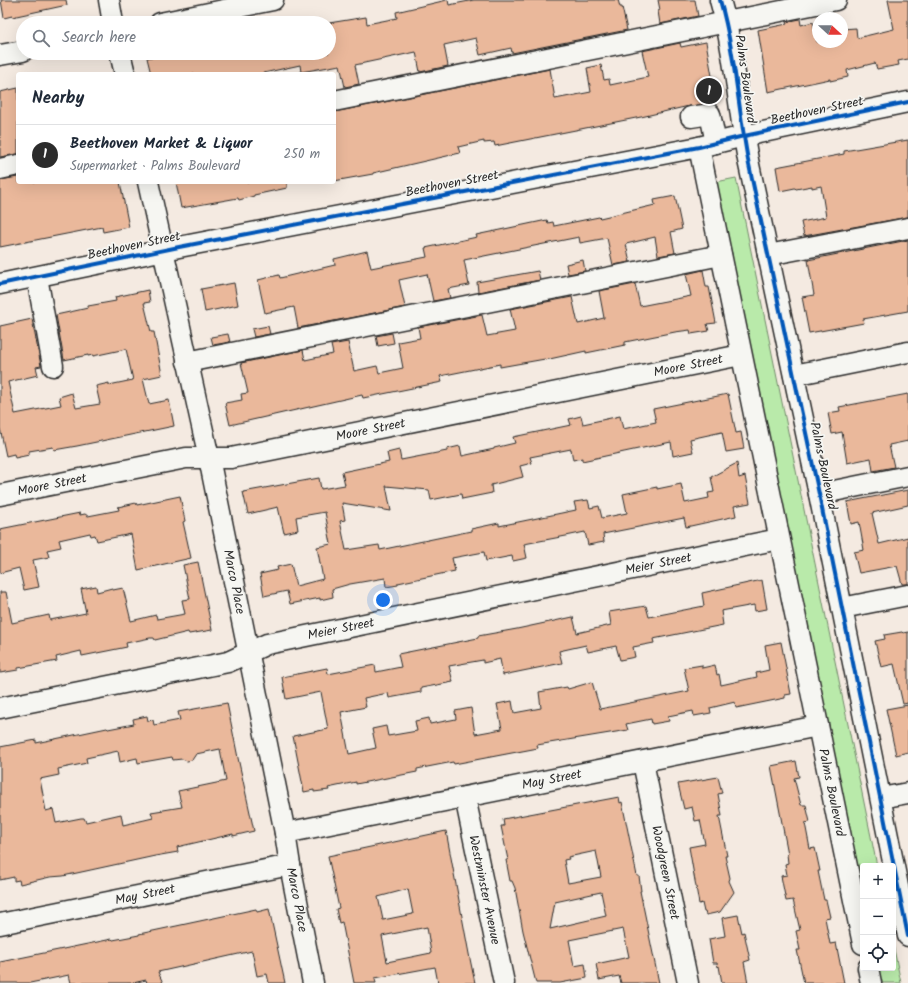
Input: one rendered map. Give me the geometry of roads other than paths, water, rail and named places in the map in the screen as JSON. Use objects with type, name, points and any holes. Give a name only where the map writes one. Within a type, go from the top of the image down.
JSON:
[{"type":"street","points":[[109,0],[112,16]]},
{"type":"street","points":[[194,16],[273,0]]},
{"type":"street","name":"Palms Boulevard","points":[[720,0],[727,22],[744,136],[881,798],[908,936]]},
{"type":"street","points":[[336,101],[836,0]]},
{"type":"street","points":[[0,55],[16,52]]},
{"type":"street","points":[[122,60],[125,72]]},
{"type":"street","name":"Beethoven Street","points":[[0,284],[163,250],[707,145],[908,102]]},
{"type":"street","name":"Palms Boulevard","points":[[691,117],[710,114],[707,145],[721,255],[861,935]]},
{"type":"street","points":[[0,169],[16,165]]},
{"type":"street","name":"Marco Place","points":[[148,184],[209,458],[285,833],[313,983]]},
{"type":"street","points":[[768,255],[908,228]]},
{"type":"street","points":[[187,362],[721,255]]},
{"type":"street","points":[[37,277],[53,366]]},
{"type":"street","points":[[794,374],[908,352]]},
{"type":"street","name":"Moore Street","points":[[0,495],[186,458],[231,458],[741,356]]},
{"type":"street","points":[[818,494],[908,476]]},
{"type":"street","name":"Meier Street","points":[[0,708],[228,662],[266,644],[779,539]]},
{"type":"street","points":[[842,608],[908,595]]},
{"type":"street","name":"May Street","points":[[285,833],[818,726]]},
{"type":"street","name":"Woodgreen Street","points":[[643,762],[688,983]]},
{"type":"street","points":[[881,798],[908,793]]},
{"type":"street","name":"Westminster Avenue","points":[[465,798],[504,983]]},
{"type":"street","name":"May Street","points":[[0,924],[290,865]]},
{"type":"street","points":[[869,971],[871,983]]},
{"type":"place","name":"Beethoven Market & Liquor","points":[[709,91]]}]
